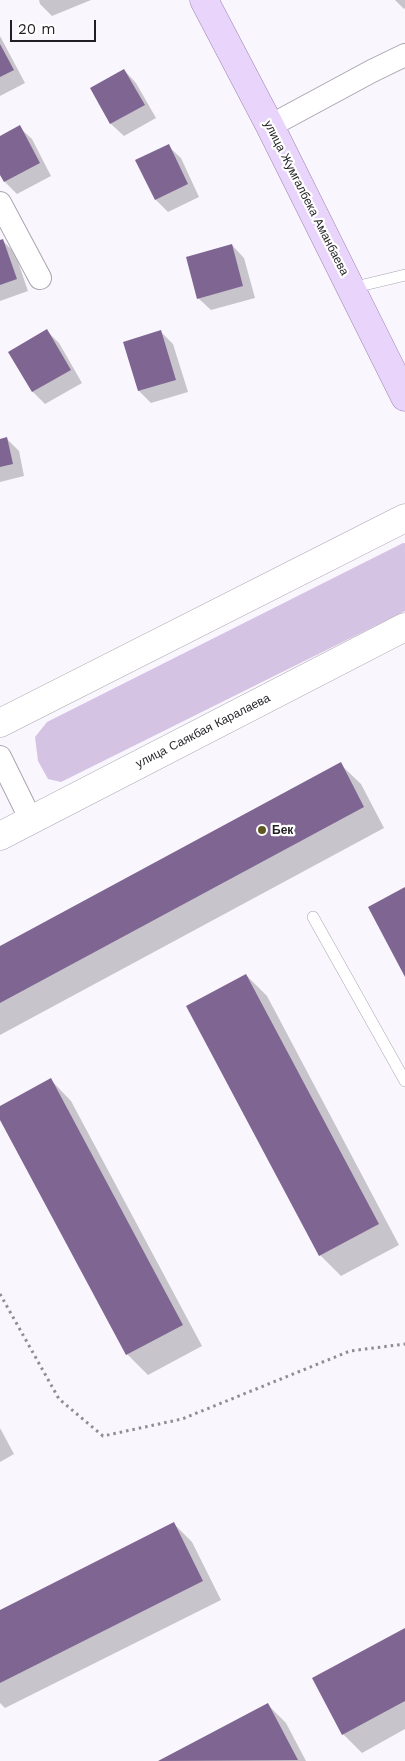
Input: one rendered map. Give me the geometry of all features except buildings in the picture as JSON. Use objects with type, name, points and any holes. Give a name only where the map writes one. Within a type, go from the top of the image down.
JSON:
[{"type":"main road","name":"улица Жумгалбека Аманбаева","points":[[204,0],[270,126],[405,398]]},
{"type":"street","points":[[270,126],[405,55]]},
{"type":"street","points":[[0,203],[40,278]]},
{"type":"street","points":[[0,723],[405,518]]},
{"type":"street","name":"улица Саякбая Каралаева","points":[[0,836],[405,627]]},
{"type":"street","points":[[0,757],[30,820]]},
{"type":"lane","points":[[351,288],[405,275]]},
{"type":"lane","points":[[313,917],[405,1081]]},
{"type":"path","points":[[0,1294],[59,1399],[104,1436],[182,1419],[350,1351],[405,1344]]},
{"type":"shaded area","points":[[405,543],[405,611],[61,782],[48,779],[38,761],[35,737],[47,722]]},
{"type":"place","name":"Бек","points":[[262,830]]}]
